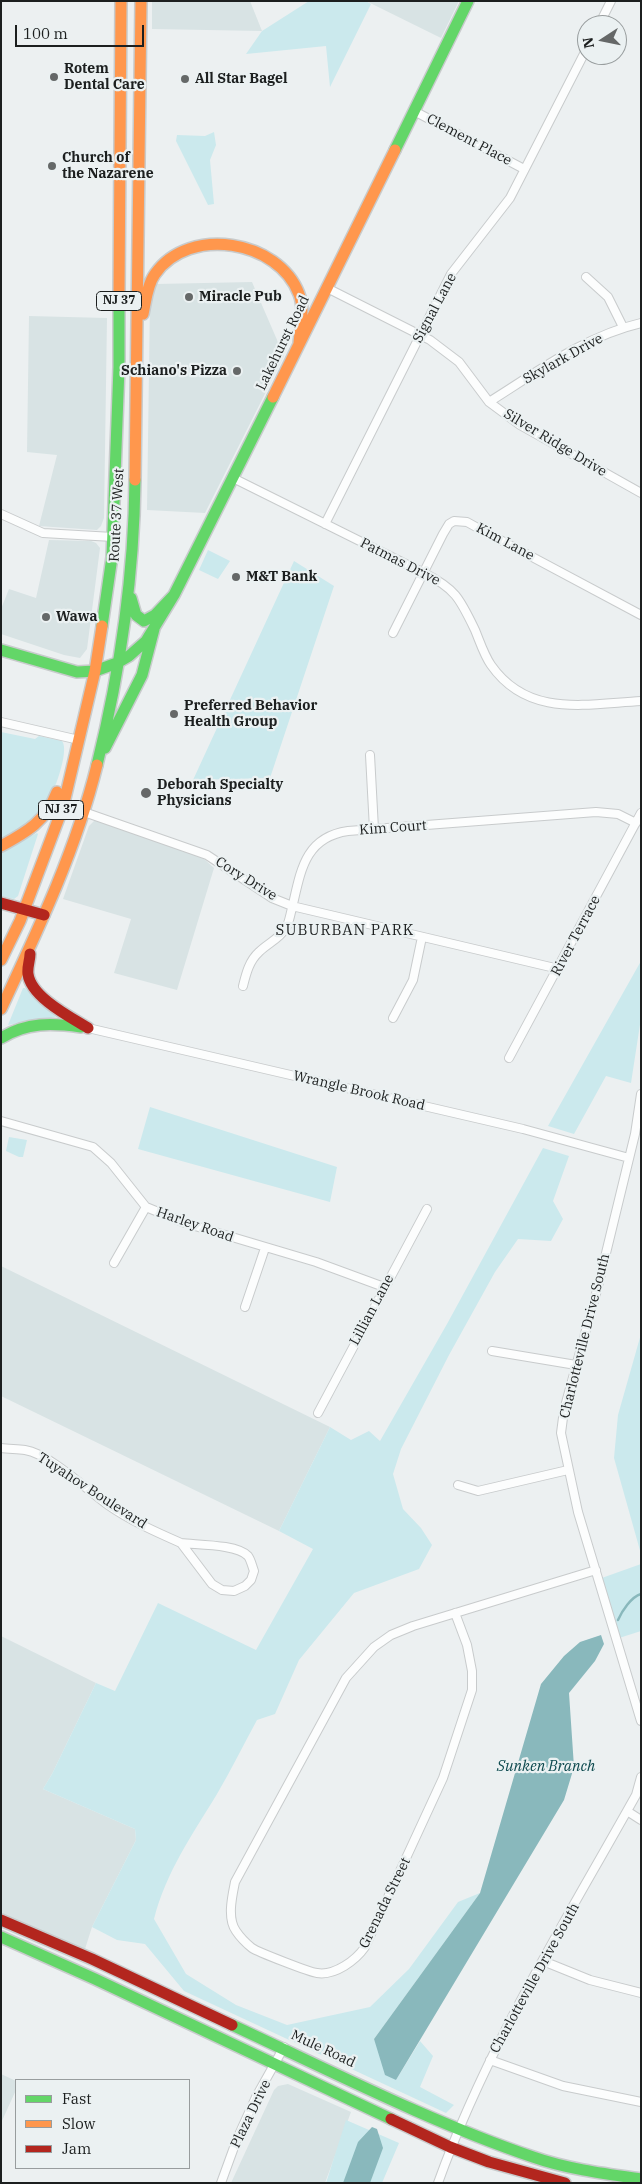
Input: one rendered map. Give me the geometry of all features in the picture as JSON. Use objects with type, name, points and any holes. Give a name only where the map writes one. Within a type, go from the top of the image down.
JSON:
[{"type":"main road","name":"Route 37 West","points":[[1,960],[24,909],[62,807],[95,671],[105,612],[113,537],[119,367],[121,1]]},
{"type":"main road","name":"Route 37 West","points":[[1,1009],[44,915],[84,812],[110,712],[117,663],[128,581],[134,496],[141,1]]},
{"type":"main road","name":"Lakehurst Road","points":[[95,671],[117,663],[129,656],[146,641],[174,595],[468,1]]},
{"type":"main road","points":[[136,350],[147,296],[154,274],[170,258],[185,249],[219,244],[237,247],[270,259],[286,271],[294,282],[300,296],[299,344]]},
{"type":"main road","points":[[128,581],[133,611],[139,620],[144,621],[155,615],[174,595]]},
{"type":"main road","points":[[96,765],[120,723],[152,650],[154,629]]},
{"type":"main road","points":[[1,650],[77,672],[95,671]]},
{"type":"main road","points":[[1,846],[24,834],[44,820],[53,806],[62,777],[78,744]]},
{"type":"main road","points":[[1,903],[44,915]]},
{"type":"main road","points":[[32,943],[28,973],[30,981],[48,1001],[88,1028]]},
{"type":"main road","points":[[1,1038],[13,1030],[36,1023],[88,1028]]},
{"type":"main road","name":"Mule Road","points":[[1,1920],[32,1932],[284,2047],[424,2115],[535,2158],[607,2174],[641,2179]]},
{"type":"main road","points":[[24,1948],[32,1932]]},
{"type":"main road","points":[[1,1938],[450,2147],[497,2164],[565,2183]]},
{"type":"street","points":[[604,15],[611,1]]},
{"type":"street","name":"Signal Lane","points":[[325,524],[451,274],[510,198],[578,65]]},
{"type":"street","name":"Clement Place","points":[[414,111],[524,169]]},
{"type":"street","points":[[586,277],[608,297],[623,327]]},
{"type":"street","name":"Silver Ridge Drive","points":[[327,288],[430,340],[459,362],[489,402],[520,425],[641,493]]},
{"type":"street","name":"Skylark Drive","points":[[489,402],[561,357],[623,327],[641,323]]},
{"type":"street","name":"Patmas Drive","points":[[233,478],[424,573],[452,590],[462,603],[491,664],[505,681],[522,694],[543,702],[568,706],[641,701]]},
{"type":"street","points":[[1,514],[43,533],[113,537]]},
{"type":"street","name":"Kim Lane","points":[[393,633],[449,524],[454,521],[467,522],[641,615]]},
{"type":"street","points":[[1,722],[78,744]]},
{"type":"street","points":[[370,756],[374,829]]},
{"type":"street","name":"Cory Drive","points":[[84,812],[207,855],[272,898],[292,906],[559,969]]},
{"type":"street","name":"Kim Court","points":[[243,986],[250,963],[255,956],[284,931],[290,919],[303,864],[315,846],[338,832],[596,812],[618,814],[636,823]]},
{"type":"street","name":"River Terrace","points":[[509,1058],[559,969],[641,813]]},
{"type":"street","points":[[393,1018],[413,980],[422,937]]},
{"type":"street","name":"Wrangle Brook Road","points":[[88,1028],[523,1129],[629,1158]]},
{"type":"street","name":"Charlotteville Drive South","points":[[641,1094],[629,1158],[564,1410],[561,1433],[578,1512],[641,1721]]},
{"type":"street","name":"Harley Road","points":[[1,1121],[93,1147],[111,1163],[146,1207],[185,1223],[316,1262],[384,1287]]},
{"type":"street","points":[[114,1263],[146,1207]]},
{"type":"street","name":"Lillian Lane","points":[[318,1413],[427,1208]]},
{"type":"street","points":[[245,1307],[266,1248]]},
{"type":"street","points":[[492,1351],[576,1365]]},
{"type":"street","name":"Tuyahov Boulevard","points":[[1,1448],[26,1450],[36,1454],[144,1527],[180,1543],[230,1548],[245,1554],[249,1557],[254,1570],[251,1580],[234,1591],[222,1590],[212,1584],[180,1543]]},
{"type":"street","points":[[458,1485],[478,1490],[568,1470]]},
{"type":"street","name":"Grenada Street","points":[[455,1613],[467,1646],[472,1671],[472,1690],[443,1778],[366,1947],[358,1957],[348,1964],[336,1970],[317,1974],[254,1949],[236,1930],[232,1919],[232,1898],[235,1882],[346,1678],[374,1647],[391,1636],[455,1613],[596,1570]]},
{"type":"street","name":"Charlotteville Drive South","points":[[438,2183],[450,2147],[490,2060],[636,1795],[641,1777]]},
{"type":"street","points":[[627,1811],[641,1820]]},
{"type":"street","points":[[543,1961],[590,1980],[641,1993]]},
{"type":"street","name":"Plaza Drive","points":[[221,2183],[256,2097],[276,2065],[284,2047]]},
{"type":"street","points":[[490,2060],[562,2086],[641,2102]]},
{"type":"shaded area","points":[[152,1],[250,1],[262,31],[152,29]]},
{"type":"shaded area","points":[[309,1],[366,1],[371,4],[330,87],[326,46],[246,54],[262,31]]},
{"type":"shaded area","points":[[366,1],[459,1],[441,38]]},
{"type":"shaded area","points":[[214,132],[216,145],[210,160],[214,204],[208,205],[176,141],[177,135],[205,136]]},
{"type":"shaded area","points":[[252,282],[284,356],[205,513],[147,510],[150,301],[156,284]]},
{"type":"shaded area","points":[[29,316],[107,318],[104,518],[97,530],[39,526],[57,455],[27,452]]},
{"type":"shaded area","points":[[49,540],[91,541],[100,548],[87,649],[80,658],[64,655],[1,634],[1,609],[9,589],[36,598]]},
{"type":"shaded area","points":[[208,550],[230,561],[218,579],[199,570]]},
{"type":"shaded area","points":[[294,561],[334,586],[270,778],[193,780]]},
{"type":"shaded area","points":[[1,732],[35,739],[39,736],[62,741],[64,756],[53,792],[43,812],[30,824],[1,840]]},
{"type":"shaded area","points":[[94,821],[100,821],[203,858],[214,868],[177,990],[114,973],[131,919],[63,899],[89,826]]},
{"type":"shaded area","points":[[37,833],[18,896],[14,899],[1,896],[1,851]]},
{"type":"shaded area","points":[[641,961],[641,1018],[631,1083],[606,1076],[574,1134],[548,1126]]},
{"type":"shaded area","points":[[23,988],[25,988],[56,1017],[8,1025]]},
{"type":"shaded area","points":[[150,1107],[337,1167],[330,1202],[138,1149]]},
{"type":"shaded area","points":[[9,1137],[27,1140],[23,1157],[6,1151]]},
{"type":"shaded area","points":[[543,1148],[569,1156],[553,1201],[563,1219],[551,1241],[518,1239],[495,1272],[449,1355],[401,1449],[393,1474],[403,1509],[421,1528],[432,1545],[419,1569],[354,1593],[299,1660],[275,1714],[257,1720],[222,1785],[181,1854],[165,1885],[154,1919],[186,1974],[236,2005],[287,2025],[370,2007],[409,1969],[458,1902],[480,1893],[374,2039],[396,2080],[420,2041],[433,2056],[420,2087],[454,2105],[446,2113],[184,1991],[145,1944],[117,1940],[92,1927],[136,1840],[135,1829],[43,1789],[96,1683],[115,1691],[158,1603],[256,1650],[313,1549],[279,1531],[330,1427],[351,1440],[369,1431],[380,1441],[447,1324]]},
{"type":"shaded area","points":[[1,1266],[330,1427],[279,1531],[1,1396]]},
{"type":"shaded area","points":[[641,1334],[641,1554],[614,1458],[618,1415]]},
{"type":"shaded area","points":[[641,1564],[641,1631],[616,1639],[599,1579]]},
{"type":"shaded area","points":[[1,1636],[96,1683],[43,1789],[135,1829],[136,1840],[92,1927],[85,1949],[1,1915]]},
{"type":"shaded area","points":[[1,2074],[15,2081],[15,2092],[1,2123]]},
{"type":"shaded area","points":[[288,2084],[351,2112],[325,2183],[231,2183],[274,2090],[278,2086]]},
{"type":"shaded area","points":[[346,2120],[399,2143],[382,2183],[326,2183]]},
{"type":"water","name":"Sunken Branch","points":[[601,1635],[604,1644],[595,1661],[569,1693],[574,1767],[564,1800],[396,2080],[385,2075],[374,2039],[480,1893],[541,1684],[564,1656],[580,1642]]},
{"type":"water","points":[[372,2127],[377,2129],[383,2148],[370,2183],[343,2183],[358,2142]]},
{"type":"waterway","name":"Sunken Branch","points":[[618,1620],[630,1601],[641,1594]]},
{"type":"traffic: fast","points":[[395,150],[468,1]]},
{"type":"traffic: fast","points":[[102,626],[112,557],[119,367],[119,295]]},
{"type":"traffic: fast","points":[[1,650],[77,672],[95,671],[117,663],[129,656],[146,641],[174,595],[273,397]]},
{"type":"traffic: fast","points":[[97,765],[119,659],[129,588],[135,480]]},
{"type":"traffic: fast","points":[[131,598],[136,615],[144,621],[155,615],[174,595]]},
{"type":"traffic: fast","points":[[105,748],[142,675],[154,629]]},
{"type":"traffic: fast","points":[[1,1038],[30,1026],[60,1025],[81,1027]]},
{"type":"traffic: fast","points":[[1,1937],[95,1979],[391,2119]]},
{"type":"traffic: fast","points":[[232,2025],[381,2095],[495,2143],[559,2165],[641,2179]]},
{"type":"traffic: slow","points":[[119,295],[121,1]]},
{"type":"traffic: slow","points":[[135,480],[141,1]]},
{"type":"traffic: slow","points":[[273,397],[395,150]]},
{"type":"traffic: slow","points":[[143,314],[152,278],[170,259],[189,249],[210,245],[232,245],[254,251],[273,261],[288,276],[301,300],[302,312],[299,344]]},
{"type":"traffic: slow","points":[[1,960],[20,921],[63,807],[95,671],[102,626]]},
{"type":"traffic: slow","points":[[1,1009],[67,859],[97,765]]},
{"type":"traffic: slow","points":[[1,846],[35,825],[47,811],[57,792]]},
{"type":"traffic: jam","points":[[1,903],[44,915]]},
{"type":"traffic: jam","points":[[30,954],[28,974],[36,991],[52,1006],[88,1028]]},
{"type":"traffic: jam","points":[[1,1920],[92,1959],[232,2025]]},
{"type":"traffic: jam","points":[[391,2119],[450,2147],[489,2162],[565,2183]]},
{"type":"place","name":"Rotem Dental Care","points":[[54,77]]},
{"type":"place","name":"All Star Bagel","points":[[185,79]]},
{"type":"place","name":"Church of the Nazarene","points":[[52,166]]},
{"type":"place","name":"Miracle Pub","points":[[189,297]]},
{"type":"place","name":"Schiano's Pizza","points":[[237,371]]},
{"type":"place","name":"M&T Bank","points":[[236,577]]},
{"type":"place","name":"Wawa","points":[[46,617]]},
{"type":"place","name":"Preferred Behavior Health Group","points":[[174,714]]},
{"type":"place","name":"Deborah Specialty Physicians","points":[[146,793]]},
{"type":"district","name":"SUBURBAN PARK","points":[[345,931]]}]
